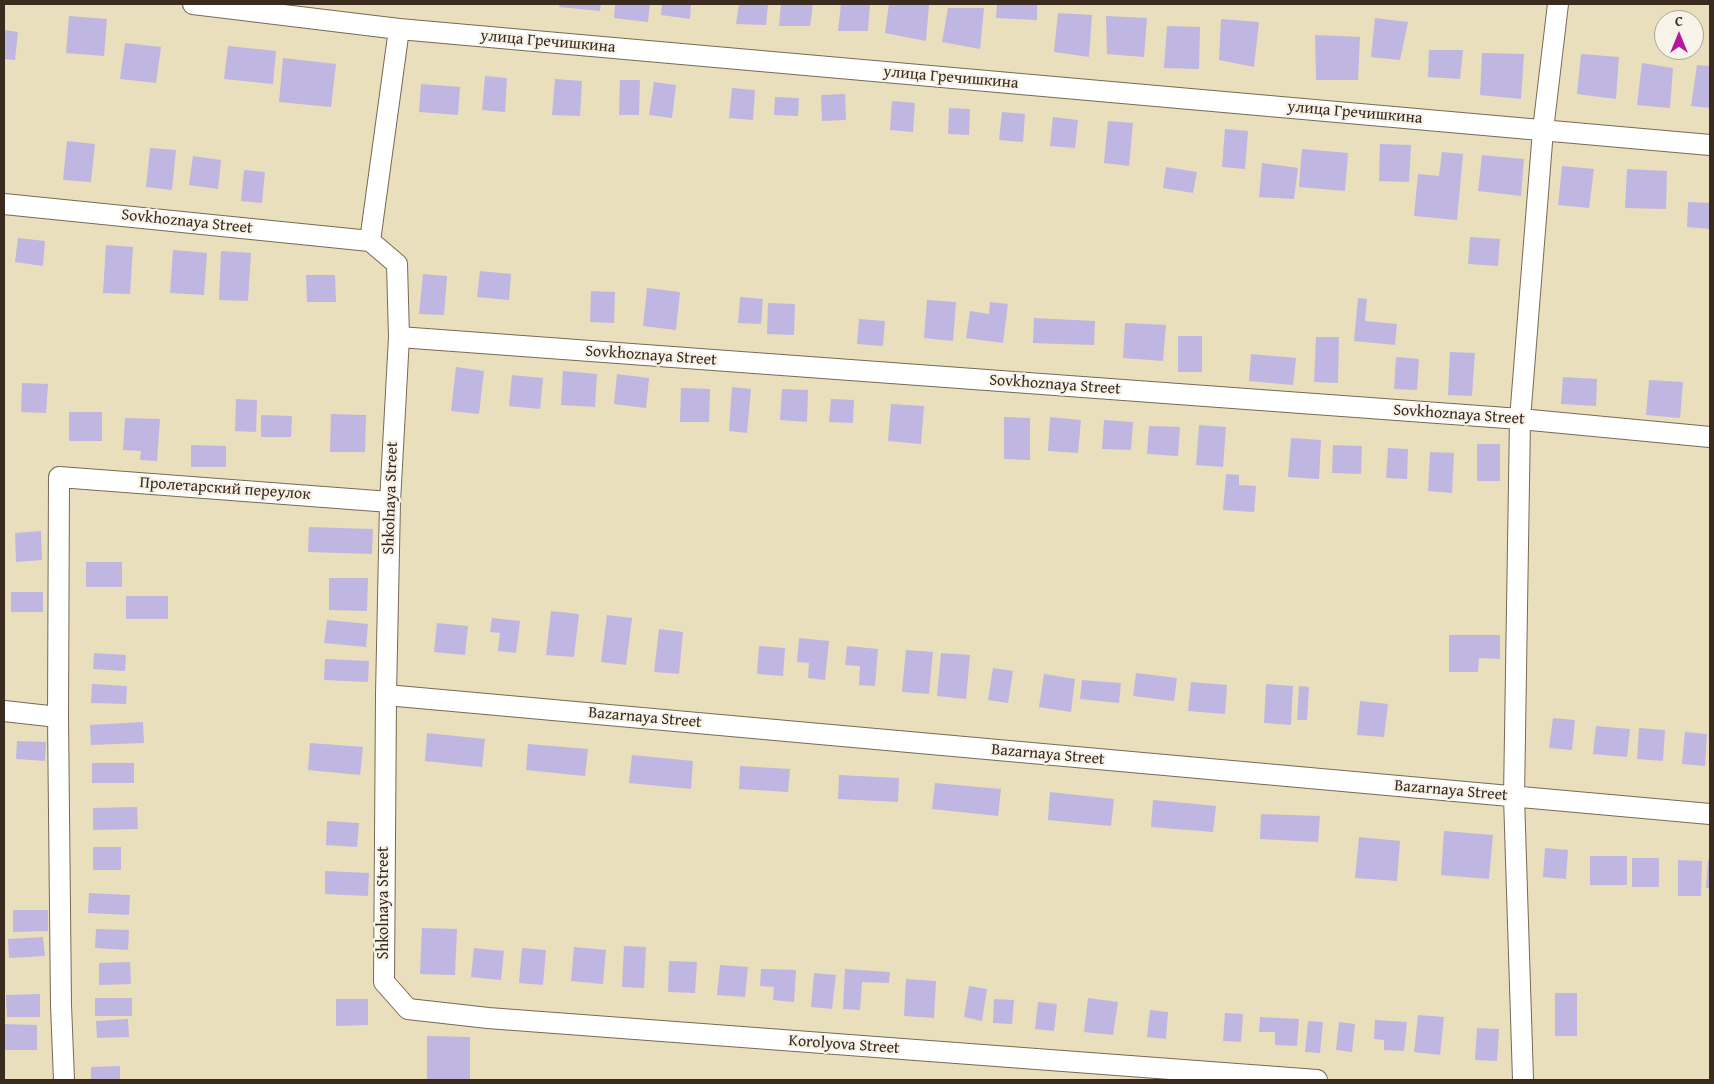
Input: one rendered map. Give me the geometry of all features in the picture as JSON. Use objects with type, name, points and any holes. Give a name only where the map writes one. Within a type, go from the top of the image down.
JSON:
[{"type":"street","name":"улица Гречишкина","points":[[193,4],[400,29],[1710,145]]},
{"type":"street","points":[[1523,1080],[1514,797],[1520,419],[1543,130],[1558,4]]},
{"type":"street","points":[[370,241],[400,29]]},
{"type":"street","name":"Sovkhoznaya Street","points":[[4,204],[370,241]]},
{"type":"street","name":"Shkolnaya Street","points":[[370,241],[397,264],[400,338],[390,502],[386,695],[384,982],[408,1009],[488,1018],[1316,1080]]},
{"type":"street","name":"Sovkhoznaya Street","points":[[400,338],[1520,419],[1710,437]]},
{"type":"street","name":"Пролетарский переулок","points":[[58,717],[59,477],[390,502]]},
{"type":"street","name":"Bazarnaya Street","points":[[386,695],[1710,814]]},
{"type":"street","points":[[4,711],[58,717],[61,1005],[64,1080]]},
{"type":"building","points":[[560,4],[601,4],[600,11],[559,7]]},
{"type":"building","points":[[615,4],[650,4],[648,22],[614,18]]},
{"type":"building","points":[[662,4],[691,4],[690,19],[661,15]]},
{"type":"building","points":[[739,4],[768,4],[766,25],[736,24]]},
{"type":"building","points":[[781,4],[813,4],[810,26],[779,26]]},
{"type":"building","points":[[841,4],[870,4],[868,31],[838,31]]},
{"type":"building","points":[[889,4],[929,4],[926,41],[885,33]]},
{"type":"building","points":[[997,4],[1037,4],[1037,20],[996,18]]},
{"type":"building","points":[[948,8],[984,8],[980,49],[942,42]]},
{"type":"building","points":[[1058,13],[1092,15],[1089,57],[1054,52]]},
{"type":"building","points":[[69,16],[107,19],[104,56],[66,53]]},
{"type":"building","points":[[1106,16],[1147,18],[1144,57],[1107,54]]},
{"type":"building","points":[[1375,18],[1408,22],[1400,60],[1371,57]]},
{"type":"building","points":[[1221,19],[1259,22],[1254,67],[1219,60]]},
{"type":"building","points":[[1167,26],[1200,27],[1199,69],[1164,68]]},
{"type":"building","points":[[4,30],[18,32],[15,60],[4,59]]},
{"type":"building","points":[[1315,35],[1360,37],[1358,80],[1316,80]]},
{"type":"building","points":[[125,43],[161,47],[156,83],[120,79]]},
{"type":"building","points":[[228,46],[276,51],[273,84],[224,79]]},
{"type":"building","points":[[1429,50],[1463,50],[1460,79],[1428,77]]},
{"type":"building","points":[[1482,53],[1524,54],[1521,99],[1480,95]]},
{"type":"building","points":[[1581,54],[1619,57],[1616,99],[1577,94]]},
{"type":"building","points":[[283,58],[336,64],[331,107],[279,102]]},
{"type":"building","points":[[1642,63],[1673,68],[1670,108],[1637,105]]},
{"type":"building","points":[[1697,65],[1710,66],[1710,108],[1691,106]]},
{"type":"building","points":[[485,76],[507,78],[505,112],[482,110]]},
{"type":"building","points":[[555,79],[582,81],[580,116],[552,115]]},
{"type":"building","points":[[620,80],[640,80],[639,115],[619,115]]},
{"type":"building","points":[[654,82],[676,85],[672,118],[649,115]]},
{"type":"building","points":[[421,84],[460,87],[458,115],[419,112]]},
{"type":"building","points":[[732,88],[755,90],[753,120],[729,118]]},
{"type":"building","points":[[845,94],[846,120],[822,121],[821,95]]},
{"type":"building","points":[[775,97],[799,98],[798,116],[774,115]]},
{"type":"building","points":[[892,101],[915,103],[913,132],[890,130]]},
{"type":"building","points":[[949,108],[970,109],[969,135],[948,134]]},
{"type":"building","points":[[1002,112],[1025,114],[1023,142],[999,140]]},
{"type":"building","points":[[1053,117],[1078,120],[1075,148],[1050,146]]},
{"type":"building","points":[[1108,121],[1133,123],[1129,166],[1104,163]]},
{"type":"building","points":[[1225,129],[1248,131],[1245,169],[1222,167]]},
{"type":"building","points":[[67,141],[95,144],[91,182],[63,180]]},
{"type":"building","points":[[1380,144],[1411,145],[1409,182],[1379,181]]},
{"type":"building","points":[[150,148],[176,150],[172,190],[146,187]]},
{"type":"building","points":[[1302,149],[1348,153],[1345,191],[1299,187]]},
{"type":"building","points":[[1442,152],[1463,154],[1457,220],[1414,216],[1418,174],[1439,176]]},
{"type":"building","points":[[1482,155],[1524,159],[1521,196],[1478,191]]},
{"type":"building","points":[[193,156],[221,160],[218,189],[189,185]]},
{"type":"building","points":[[1262,163],[1298,168],[1294,199],[1259,197]]},
{"type":"building","points":[[1562,166],[1594,169],[1589,208],[1558,205]]},
{"type":"building","points":[[1166,167],[1197,172],[1193,193],[1163,188]]},
{"type":"building","points":[[1627,169],[1667,171],[1666,209],[1625,208]]},
{"type":"building","points":[[244,170],[265,172],[262,203],[241,201]]},
{"type":"building","points":[[1688,202],[1710,203],[1710,229],[1687,227]]},
{"type":"building","points":[[1470,237],[1500,239],[1498,266],[1468,264]]},
{"type":"building","points":[[18,238],[45,241],[43,266],[15,262]]},
{"type":"building","points":[[106,245],[133,247],[130,294],[103,293]]},
{"type":"building","points":[[173,250],[207,253],[204,295],[170,293]]},
{"type":"building","points":[[221,251],[251,253],[248,301],[219,300]]},
{"type":"building","points":[[480,271],[511,274],[509,300],[477,297]]},
{"type":"building","points":[[423,274],[447,276],[444,315],[419,314]]},
{"type":"building","points":[[306,275],[335,275],[336,302],[307,302]]},
{"type":"building","points":[[647,288],[680,292],[676,330],[643,326]]},
{"type":"building","points":[[591,291],[615,292],[614,323],[590,322]]},
{"type":"building","points":[[740,297],[763,299],[761,324],[738,323]]},
{"type":"building","points":[[1358,298],[1367,299],[1365,321],[1397,324],[1395,345],[1354,341]]},
{"type":"building","points":[[927,300],[956,302],[953,341],[924,338]]},
{"type":"building","points":[[990,302],[1008,304],[1003,343],[966,338],[970,311],[989,314]]},
{"type":"building","points":[[768,303],[795,304],[794,335],[767,334]]},
{"type":"building","points":[[1034,318],[1095,321],[1094,345],[1033,343]]},
{"type":"building","points":[[859,319],[885,321],[883,346],[857,344]]},
{"type":"building","points":[[1125,323],[1166,325],[1163,361],[1123,358]]},
{"type":"building","points":[[1178,336],[1202,336],[1202,372],[1178,372]]},
{"type":"building","points":[[1316,337],[1339,337],[1338,383],[1314,382]]},
{"type":"building","points":[[1450,352],[1475,353],[1472,396],[1448,395]]},
{"type":"building","points":[[1251,354],[1296,358],[1293,385],[1249,381]]},
{"type":"building","points":[[1396,357],[1419,359],[1417,390],[1394,389]]},
{"type":"building","points":[[456,367],[484,371],[479,414],[451,411]]},
{"type":"building","points":[[563,371],[597,374],[595,407],[561,405]]},
{"type":"building","points":[[617,374],[649,378],[646,408],[614,404]]},
{"type":"building","points":[[512,375],[543,378],[540,409],[509,406]]},
{"type":"building","points":[[1563,377],[1597,379],[1596,406],[1561,404]]},
{"type":"building","points":[[1649,380],[1683,382],[1680,418],[1646,415]]},
{"type":"building","points":[[22,383],[48,384],[46,413],[21,412]]},
{"type":"building","points":[[732,387],[751,389],[747,433],[729,431]]},
{"type":"building","points":[[681,388],[710,389],[709,422],[680,422]]},
{"type":"building","points":[[782,389],[808,390],[807,422],[780,420]]},
{"type":"building","points":[[236,399],[257,400],[256,432],[235,431]]},
{"type":"building","points":[[831,399],[854,400],[853,423],[829,422]]},
{"type":"building","points":[[891,404],[924,406],[921,444],[888,441]]},
{"type":"building","points":[[69,412],[102,412],[102,441],[69,441]]},
{"type":"building","points":[[331,414],[366,415],[365,452],[330,452]]},
{"type":"building","points":[[261,415],[292,416],[291,437],[261,437]]},
{"type":"building","points":[[1004,417],[1030,418],[1030,460],[1004,459]]},
{"type":"building","points":[[1050,417],[1081,420],[1078,453],[1048,451]]},
{"type":"building","points":[[125,418],[160,419],[157,461],[140,460],[141,451],[123,450]]},
{"type":"building","points":[[1104,420],[1133,422],[1131,450],[1102,449]]},
{"type":"building","points":[[1199,425],[1226,427],[1223,467],[1196,465]]},
{"type":"building","points":[[1149,426],[1180,427],[1178,456],[1147,454]]},
{"type":"building","points":[[1291,438],[1321,440],[1319,479],[1288,477]]},
{"type":"building","points":[[1477,444],[1500,444],[1500,481],[1477,481]]},
{"type":"building","points":[[191,445],[226,446],[226,467],[191,467]]},
{"type":"building","points":[[1333,445],[1362,446],[1361,474],[1332,473]]},
{"type":"building","points":[[1388,448],[1408,449],[1407,479],[1386,478]]},
{"type":"building","points":[[1430,452],[1454,453],[1452,493],[1428,491]]},
{"type":"building","points":[[1226,474],[1239,475],[1239,485],[1256,486],[1254,512],[1223,510]]},
{"type":"building","points":[[309,527],[373,529],[372,554],[308,552]]},
{"type":"building","points":[[41,531],[42,560],[16,562],[15,533]]},
{"type":"building","points":[[86,562],[122,562],[122,587],[86,587]]},
{"type":"building","points":[[329,578],[368,578],[367,611],[329,610]]},
{"type":"building","points":[[11,592],[43,592],[43,612],[11,612]]},
{"type":"building","points":[[126,596],[168,596],[168,619],[126,619]]},
{"type":"building","points":[[551,611],[579,614],[574,657],[546,655]]},
{"type":"building","points":[[607,615],[632,618],[626,665],[601,662]]},
{"type":"building","points":[[492,618],[520,621],[516,653],[498,651],[500,633],[490,632]]},
{"type":"building","points":[[327,620],[368,624],[366,647],[324,643]]},
{"type":"building","points":[[437,623],[468,626],[465,655],[434,652]]},
{"type":"building","points":[[659,629],[683,632],[679,674],[654,672]]},
{"type":"building","points":[[1449,635],[1500,635],[1500,659],[1479,658],[1478,672],[1449,672]]},
{"type":"building","points":[[799,638],[829,641],[825,680],[808,678],[809,663],[797,662]]},
{"type":"building","points":[[759,646],[785,648],[783,676],[757,674]]},
{"type":"building","points":[[847,646],[878,649],[875,686],[859,685],[860,666],[845,665]]},
{"type":"building","points":[[906,650],[933,652],[929,694],[902,692]]},
{"type":"building","points":[[94,653],[126,655],[125,671],[93,669]]},
{"type":"building","points":[[941,653],[970,655],[966,699],[937,696]]},
{"type":"building","points":[[325,659],[369,661],[368,682],[324,680]]},
{"type":"building","points":[[993,668],[1013,671],[1008,703],[988,700]]},
{"type":"building","points":[[1136,673],[1177,678],[1174,701],[1133,696]]},
{"type":"building","points":[[1044,674],[1075,679],[1071,712],[1039,707]]},
{"type":"building","points":[[1082,680],[1121,683],[1119,703],[1080,699]]},
{"type":"building","points":[[1191,682],[1227,685],[1225,714],[1188,711]]},
{"type":"building","points":[[92,684],[127,686],[126,704],[91,703]]},
{"type":"building","points":[[1266,684],[1293,686],[1291,725],[1264,723]]},
{"type":"building","points":[[1299,686],[1309,687],[1307,720],[1297,720]]},
{"type":"building","points":[[1360,701],[1388,704],[1384,737],[1357,735]]},
{"type":"building","points":[[1553,718],[1575,720],[1572,750],[1549,748]]},
{"type":"building","points":[[143,722],[144,743],[91,745],[90,725]]},
{"type":"building","points":[[1596,726],[1630,729],[1627,757],[1593,754]]},
{"type":"building","points":[[1639,728],[1665,730],[1663,761],[1637,759]]},
{"type":"building","points":[[1685,732],[1707,734],[1705,766],[1682,764]]},
{"type":"building","points":[[427,733],[485,739],[482,767],[425,761]]},
{"type":"building","points":[[17,741],[46,742],[45,761],[16,759]]},
{"type":"building","points":[[310,743],[363,747],[360,775],[308,770]]},
{"type":"building","points":[[528,744],[588,749],[585,776],[526,770]]},
{"type":"building","points":[[632,755],[693,761],[691,789],[629,783]]},
{"type":"building","points":[[92,763],[134,763],[134,783],[92,783]]},
{"type":"building","points":[[740,766],[790,769],[788,792],[739,789]]},
{"type":"building","points":[[839,775],[899,778],[898,802],[838,799]]},
{"type":"building","points":[[935,783],[1001,789],[998,816],[932,809]]},
{"type":"building","points":[[1050,792],[1114,799],[1111,826],[1048,820]]},
{"type":"building","points":[[1153,800],[1216,806],[1213,832],[1151,827]]},
{"type":"building","points":[[137,807],[138,829],[93,830],[93,808]]},
{"type":"building","points":[[1261,814],[1320,816],[1318,842],[1260,839]]},
{"type":"building","points":[[327,821],[359,823],[357,847],[326,845]]},
{"type":"building","points":[[1444,831],[1493,835],[1489,879],[1441,875]]},
{"type":"building","points":[[1359,837],[1400,841],[1397,881],[1355,878]]},
{"type":"building","points":[[93,847],[121,847],[121,870],[93,870]]},
{"type":"building","points":[[1545,848],[1568,850],[1566,879],[1543,877]]},
{"type":"building","points":[[1590,856],[1627,856],[1627,885],[1590,885]]},
{"type":"building","points":[[1632,858],[1659,858],[1659,887],[1632,887]]},
{"type":"building","points":[[1678,860],[1702,861],[1701,896],[1678,896]]},
{"type":"building","points":[[1708,860],[1710,860],[1710,888],[1706,888]]},
{"type":"building","points":[[325,871],[369,873],[368,896],[325,894]]},
{"type":"building","points":[[89,893],[130,895],[129,915],[88,913]]},
{"type":"building","points":[[13,910],[48,910],[48,931],[13,932]]},
{"type":"building","points":[[422,928],[457,929],[455,975],[420,974]]},
{"type":"building","points":[[96,929],[129,930],[128,950],[95,948]]},
{"type":"building","points":[[43,937],[45,956],[9,958],[8,939]]},
{"type":"building","points":[[624,946],[646,947],[644,988],[622,987]]},
{"type":"building","points":[[574,947],[606,950],[603,984],[571,981]]},
{"type":"building","points":[[474,948],[504,951],[501,980],[471,977]]},
{"type":"building","points":[[522,948],[546,950],[543,985],[519,983]]},
{"type":"building","points":[[669,961],[697,962],[695,993],[668,992]]},
{"type":"building","points":[[130,962],[131,984],[99,985],[99,963]]},
{"type":"building","points":[[720,965],[748,967],[745,997],[717,995]]},
{"type":"building","points":[[761,969],[796,970],[794,1002],[773,1000],[774,987],[760,986]]},
{"type":"building","points":[[845,969],[890,972],[889,983],[862,982],[860,1010],[843,1009]]},
{"type":"building","points":[[814,973],[836,975],[832,1009],[811,1007]]},
{"type":"building","points":[[906,979],[936,981],[934,1018],[904,1016]]},
{"type":"building","points":[[969,986],[987,989],[982,1021],[964,1017]]},
{"type":"building","points":[[1555,993],[1577,993],[1577,1036],[1555,1036]]},
{"type":"building","points":[[40,994],[40,1017],[7,1017],[6,995]]},
{"type":"building","points":[[95,998],[132,998],[132,1016],[95,1016]]},
{"type":"building","points":[[1088,998],[1118,1002],[1113,1035],[1084,1032]]},
{"type":"building","points":[[336,999],[368,999],[368,1025],[336,1026]]},
{"type":"building","points":[[994,999],[1014,1000],[1012,1024],[993,1023]]},
{"type":"building","points":[[1038,1002],[1057,1004],[1054,1031],[1035,1029]]},
{"type":"building","points":[[1150,1010],[1168,1012],[1166,1039],[1147,1037]]},
{"type":"building","points":[[1225,1013],[1243,1014],[1241,1042],[1223,1041]]},
{"type":"building","points":[[1418,1015],[1444,1017],[1440,1055],[1414,1052]]},
{"type":"building","points":[[1260,1017],[1299,1019],[1297,1046],[1275,1045],[1275,1032],[1259,1032]]},
{"type":"building","points":[[128,1019],[129,1037],[97,1038],[96,1021]]},
{"type":"building","points":[[1375,1020],[1407,1022],[1404,1051],[1384,1050],[1384,1040],[1374,1039]]},
{"type":"building","points":[[1308,1021],[1323,1022],[1320,1053],[1305,1052]]},
{"type":"building","points":[[1339,1022],[1355,1024],[1352,1052],[1336,1050]]},
{"type":"building","points":[[4,1024],[37,1025],[37,1050],[4,1050]]},
{"type":"building","points":[[1477,1028],[1499,1029],[1497,1061],[1475,1060]]},
{"type":"building","points":[[427,1036],[470,1037],[470,1080],[427,1080]]},
{"type":"building","points":[[120,1066],[120,1080],[91,1080],[91,1067]]}]
